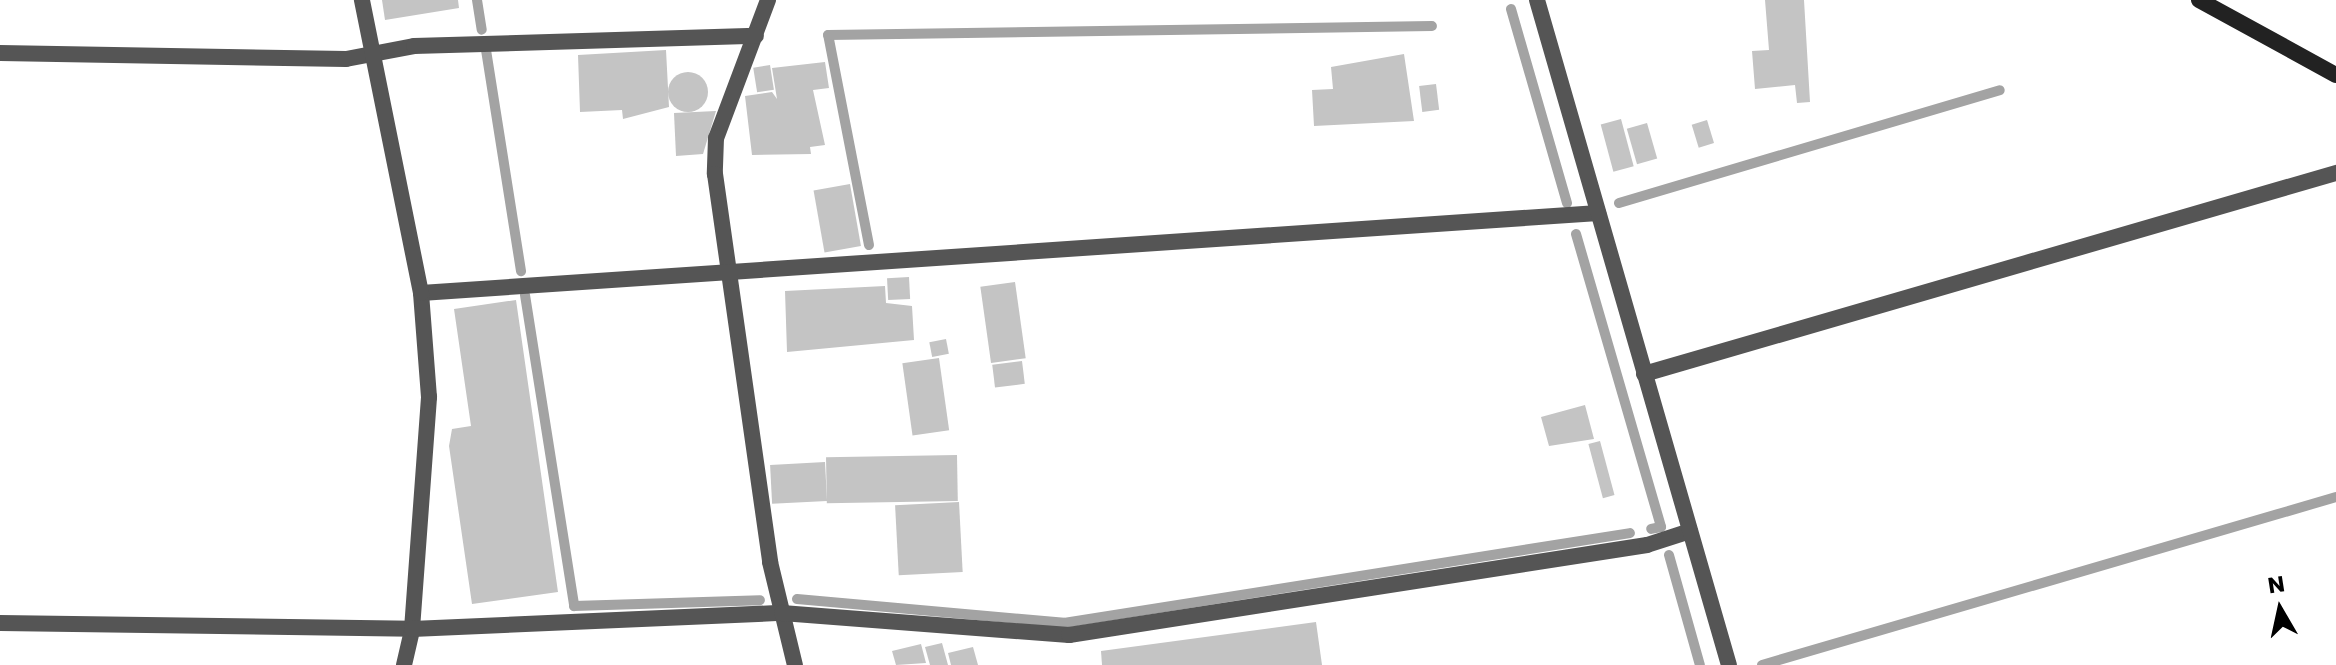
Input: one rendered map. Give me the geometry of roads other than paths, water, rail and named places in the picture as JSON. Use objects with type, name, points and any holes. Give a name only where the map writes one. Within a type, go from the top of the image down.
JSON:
[{"type":"main road","points":[[2199,0],[2336,75]]},
{"type":"street","points":[[362,0],[421,293],[429,397],[412,629],[404,665]]},
{"type":"street","points":[[768,0],[716,138],[728,268],[782,613],[795,665]]},
{"type":"street","points":[[1537,0],[1729,665]]},
{"type":"street","points":[[0,53],[371,54],[414,46],[756,36]]},
{"type":"street","points":[[1644,374],[2336,173]]},
{"type":"street","points":[[421,293],[728,268],[1091,253],[1598,213]]},
{"type":"street","points":[[0,623],[412,629],[782,613],[1069,635],[1647,545],[1690,531]]},
{"type":"waterway","points":[[477,0],[482,30]]},
{"type":"waterway","points":[[1511,9],[1567,203]]},
{"type":"waterway","points":[[869,245],[828,35],[1432,26]]},
{"type":"waterway","points":[[486,50],[521,271]]},
{"type":"waterway","points":[[1619,203],[2000,90]]},
{"type":"waterway","points":[[1576,234],[1661,527],[1651,529]]},
{"type":"waterway","points":[[525,295],[574,606],[760,600]]},
{"type":"waterway","points":[[1762,665],[2336,497]]},
{"type":"waterway","points":[[797,599],[1064,623],[1630,533]]},
{"type":"waterway","points":[[1669,555],[1700,665]]}]
